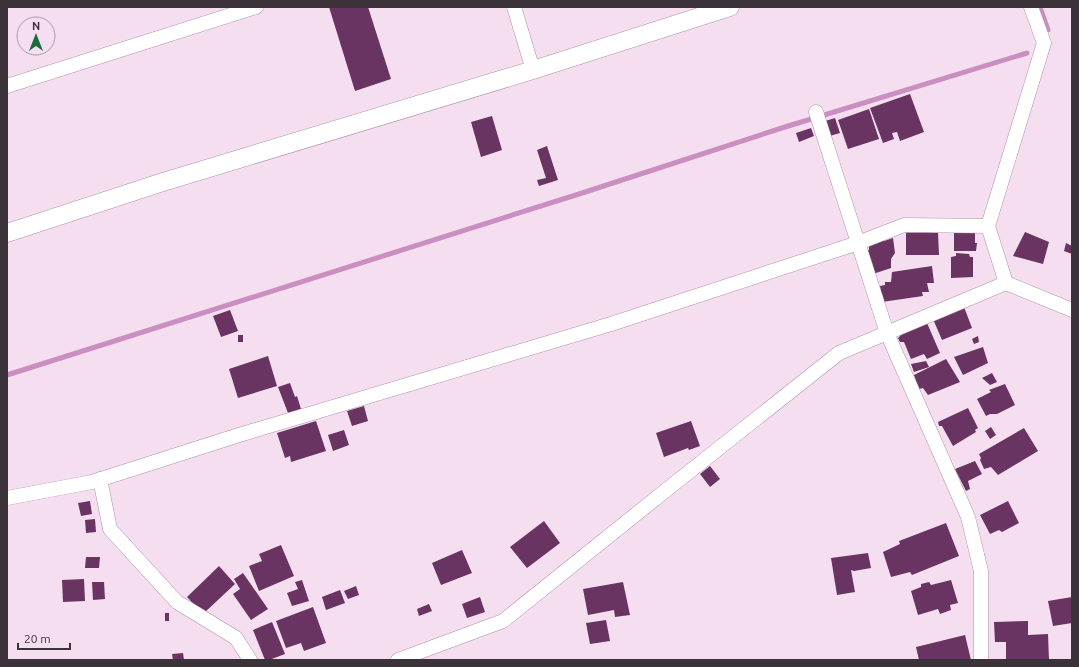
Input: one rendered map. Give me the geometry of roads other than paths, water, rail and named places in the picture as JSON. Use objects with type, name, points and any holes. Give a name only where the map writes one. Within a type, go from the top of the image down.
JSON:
[{"type":"street","points":[[7,86],[256,7]]},
{"type":"street","points":[[514,7],[534,70]]},
{"type":"street","points":[[7,233],[163,182],[534,70],[730,7]]},
{"type":"street","points":[[1006,283],[988,226],[1044,43],[1031,7]]},
{"type":"street","points":[[817,117],[886,333],[968,517],[981,571],[980,660]]},
{"type":"street","points":[[7,498],[100,479],[254,431],[611,324],[858,243],[904,225],[988,226]]},
{"type":"street","points":[[398,660],[502,621],[839,353],[1006,283],[1072,310]]},
{"type":"street","points":[[100,479],[110,529],[177,602],[236,638],[250,660]]},
{"type":"waterway","points":[[1040,7],[1048,30]]},
{"type":"waterway","points":[[7,375],[579,194],[785,127],[1027,53]]}]
